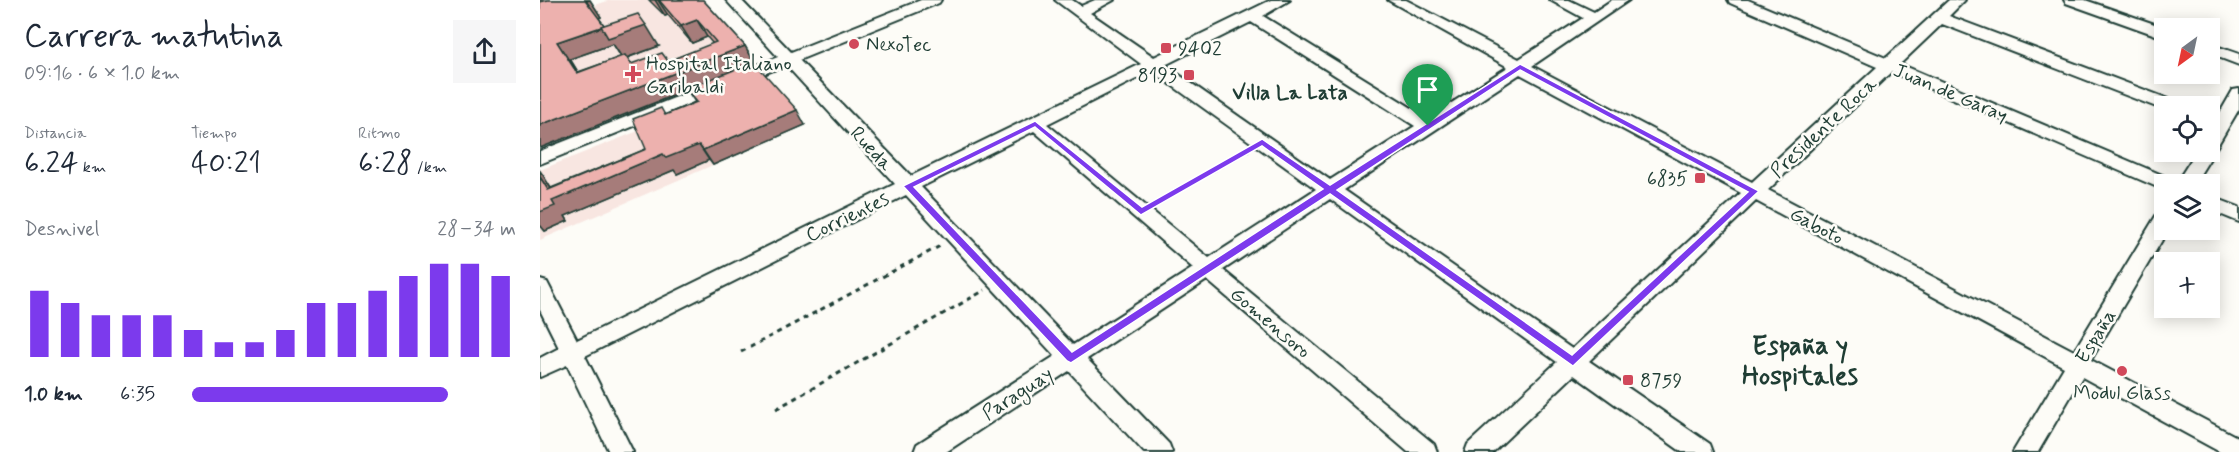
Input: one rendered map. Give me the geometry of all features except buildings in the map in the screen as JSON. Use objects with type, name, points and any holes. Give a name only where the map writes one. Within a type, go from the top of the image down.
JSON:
[{"type":"street","name":"Rueda","points":[[733,0],[1160,452]]},
{"type":"street","points":[[540,158],[788,59],[904,5],[934,0]]},
{"type":"street","points":[[1062,0],[1701,452]]},
{"type":"street","points":[[1080,12],[1107,0]]},
{"type":"street","name":"Corrientes","points":[[540,368],[1283,0]]},
{"type":"street","name":"Gaboto","points":[[1395,0],[2239,450]]},
{"type":"street","points":[[1557,0],[1595,18]]},
{"type":"street","name":"Paraguay","points":[[926,452],[1622,0]]},
{"type":"street","name":"Juan de Garay","points":[[1735,0],[2154,179]]},
{"type":"street","name":"Presidente Roca","points":[[1478,452],[1958,0]]},
{"type":"street","points":[[2071,0],[2154,29]]},
{"type":"street","points":[[1252,16],[1428,126]]},
{"type":"street","points":[[1940,18],[2154,100]]},
{"type":"street","points":[[2220,53],[2239,60]]},
{"type":"street","points":[[2220,117],[2239,94]]},
{"type":"street","name":"Gomensoro","points":[[1035,123],[1425,452]]},
{"type":"street","points":[[2220,206],[2239,215]]},
{"type":"street","name":"España","points":[[2025,452],[2154,236]]},
{"type":"street","points":[[540,288],[621,452]]},
{"type":"path","points":[[1141,212],[1262,142]]},
{"type":"path","points":[[741,352],[957,238]]},
{"type":"path","points":[[776,409],[999,282]]},
{"type":"shaded area","name":"Hospital Italiano Garibaldi","points":[[610,0],[698,0],[755,63],[540,148],[540,24]]},
{"type":"shaded area","name":"Hospital Italiano Garibaldi","points":[[676,116],[713,165],[540,240],[540,170]]},
{"type":"place","name":"NexoTec","points":[[854,44]]},
{"type":"place","name":"9402","points":[[1166,48]]},
{"type":"place","name":"Hospital Italiano Garibaldi","points":[[633,74]]},
{"type":"place","name":"8193","points":[[1189,75]]},
{"type":"place","name":"6835","points":[[1700,178]]},
{"type":"place","name":"Modul Glass","points":[[2122,371]]},
{"type":"place","name":"8759","points":[[1628,380]]},
{"type":"district","name":"Villa La Lata","points":[[1290,92]]},
{"type":"district","name":"España y Hospitales","points":[[1800,360]]},
{"type":"route","points":[[1428,126],[1330,190],[1262,142],[1141,212],[1035,123],[908,186],[1071,358],[1330,190],[1573,361],[1754,191],[1520,66],[1428,126]]}]
